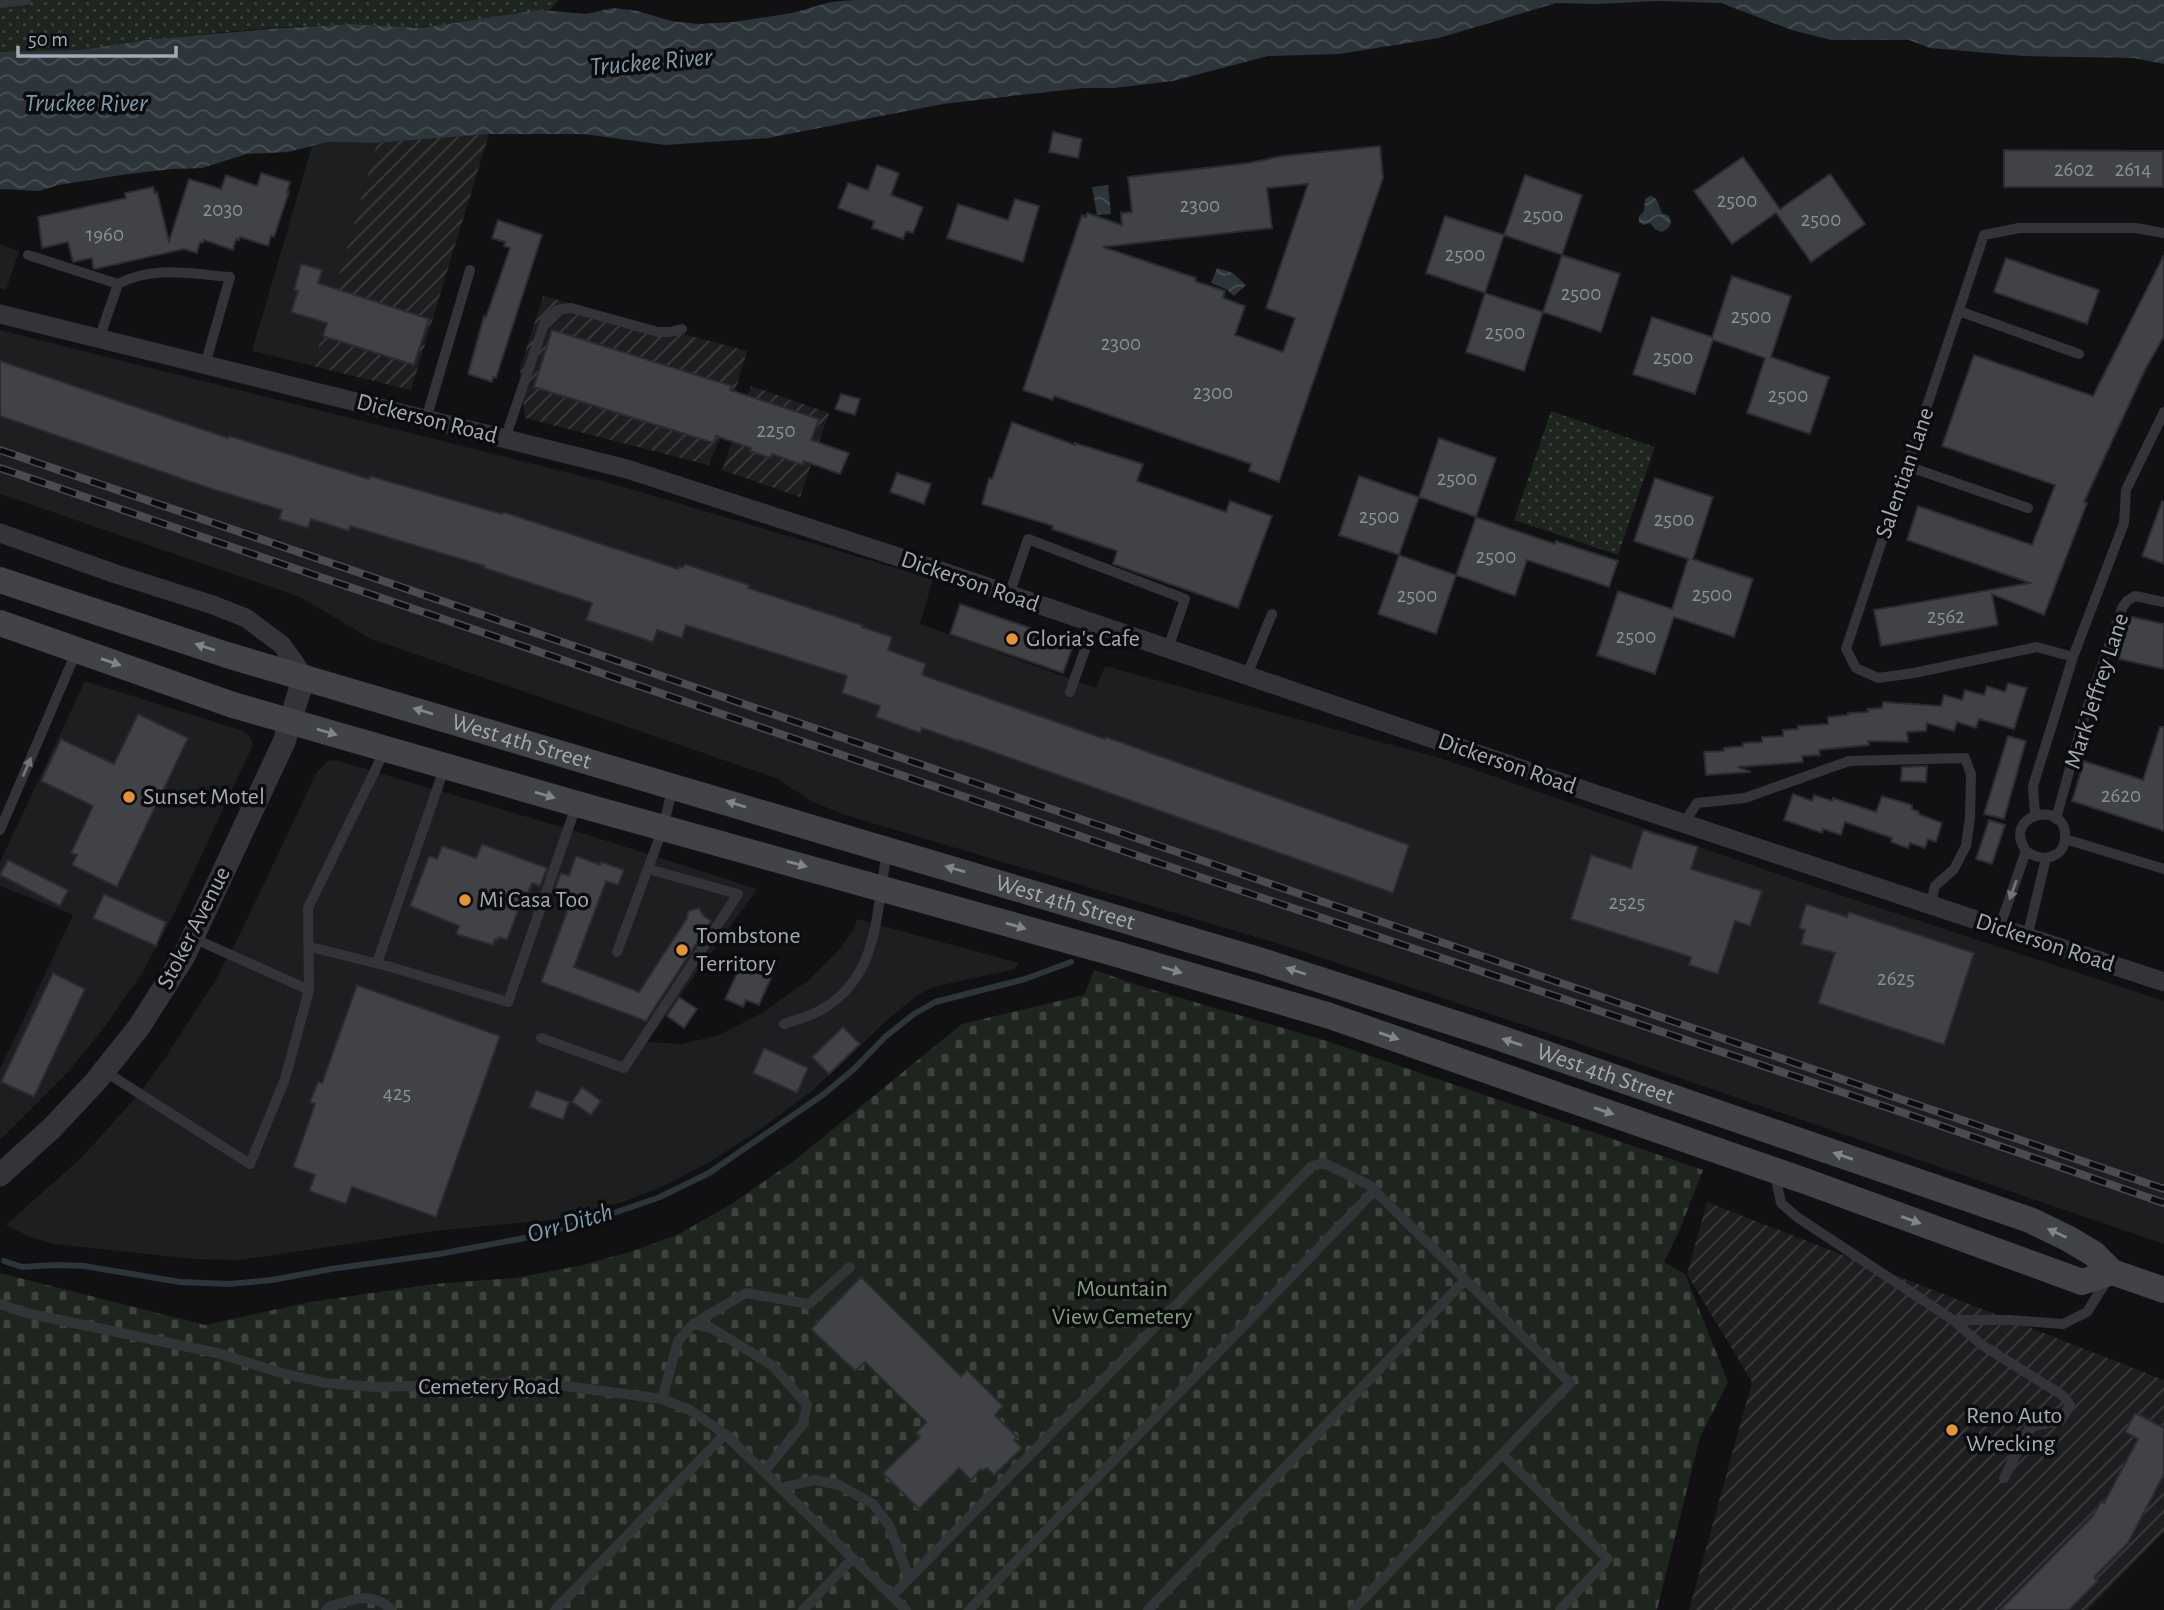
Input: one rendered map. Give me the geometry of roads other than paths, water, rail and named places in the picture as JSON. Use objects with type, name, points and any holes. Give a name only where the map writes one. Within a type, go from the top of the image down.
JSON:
[{"type":"main road","name":"West 4th Street","points":[[0,580],[227,655],[1262,961],[1491,1035],[2030,1220],[2069,1238],[2094,1254],[2112,1272],[2164,1290]]},
{"type":"main road","name":"West 4th Street","points":[[0,623],[233,705],[1327,1015],[1774,1170],[2082,1282],[2112,1272]]},
{"type":"street","name":"Dickerson Road","points":[[0,314],[627,469],[1009,594],[1999,929],[2164,982]]},
{"type":"street","points":[[0,533],[246,618],[282,645],[304,676]]},
{"type":"street","name":"Stoker Avenue","points":[[0,1175],[52,1128],[104,1071],[139,1027],[184,956],[284,742],[304,676]]},
{"type":"lane","points":[[0,3],[26,0]]},
{"type":"lane","name":"Salentian Lane","points":[[2073,657],[2036,647],[1878,678],[1856,668],[1846,649],[1984,235],[2019,228],[2136,228],[2164,233]]},
{"type":"lane","points":[[28,255],[118,284]]},
{"type":"lane","points":[[426,419],[470,270]]},
{"type":"lane","points":[[99,339],[118,284],[133,276],[155,272],[230,277],[205,365]]},
{"type":"lane","points":[[505,439],[545,321],[557,310],[571,308],[658,332],[682,329]]},
{"type":"lane","points":[[1959,311],[2078,354]]},
{"type":"lane","points":[[2035,815],[2034,786],[2073,657],[2124,523],[2126,490],[2164,412]]},
{"type":"lane","points":[[1907,466],[2028,508]]},
{"type":"lane","points":[[1009,594],[1027,540],[1185,599],[1168,648]]},
{"type":"lane","name":"Mark Jeffrey Lane","points":[[2056,818],[2083,721],[2122,608],[2135,596],[2164,602]]},
{"type":"lane","points":[[1247,675],[1272,614]]},
{"type":"lane","points":[[1070,692],[1094,624]]},
{"type":"lane","points":[[0,830],[77,650]]},
{"type":"lane","points":[[104,1071],[250,1164],[285,1079],[309,990],[308,908],[386,749]]},
{"type":"lane","points":[[1684,823],[1697,803],[1745,798],[1849,761],[1965,758],[1971,774],[1966,846],[1954,869],[1935,887],[1930,905]]},
{"type":"lane","points":[[377,963],[445,766]]},
{"type":"lane","points":[[617,952],[663,828],[673,786]]},
{"type":"lane","points":[[310,947],[377,963],[508,1002],[577,804]]},
{"type":"lane","points":[[2042,814],[2056,818],[2064,831],[2065,839],[2059,852],[2039,858],[2026,851],[2022,845],[2021,831],[2028,819],[2042,814]]},
{"type":"lane","points":[[2065,839],[2164,869]]},
{"type":"lane","points":[[784,1024],[815,1013],[839,997],[853,984],[862,969],[875,935],[888,849]]},
{"type":"lane","points":[[1999,929],[2026,851]]},
{"type":"lane","points":[[2027,938],[2046,858]]},
{"type":"lane","points":[[541,1038],[624,1068],[738,894],[648,869]]},
{"type":"lane","points":[[193,938],[309,990]]},
{"type":"lane","points":[[892,1596],[1312,1166],[1324,1163],[1370,1185],[1570,1383],[1353,1610]]},
{"type":"lane","points":[[1774,1170],[1781,1203],[1797,1217],[1953,1320],[1982,1346],[2062,1395],[2070,1405],[2061,1420],[2030,1427],[2004,1478]]},
{"type":"lane","points":[[969,1610],[1375,1190]]},
{"type":"lane","points":[[662,1399],[678,1341],[693,1324],[746,1293],[809,1304],[850,1267]]},
{"type":"lane","points":[[1953,1320],[2063,1324],[2087,1312],[2112,1272]]},
{"type":"lane","points":[[1148,1610],[1465,1280]]},
{"type":"lane","name":"Cemetery Road","points":[[0,1304],[38,1316],[217,1353],[324,1383],[376,1387],[550,1384],[662,1399],[690,1410],[725,1434],[906,1610]]},
{"type":"lane","points":[[693,1324],[710,1328],[773,1366],[807,1405],[803,1424],[764,1472]]},
{"type":"lane","points":[[555,1610],[725,1434]]},
{"type":"lane","points":[[1502,1454],[1608,1559],[1560,1610]]},
{"type":"lane","points":[[780,1488],[815,1480],[839,1485],[873,1504],[889,1525],[909,1578]]},
{"type":"lane","points":[[803,1610],[853,1558]]},
{"type":"lane","points":[[326,1610],[354,1598],[381,1600],[392,1610]]},
{"type":"water","name":"Truckee River","points":[[853,0],[2164,0],[2164,64],[2134,58],[2023,56],[1930,48],[1909,40],[1831,40],[1792,30],[1721,3],[1556,3],[1439,38],[1339,54],[1268,56],[1173,81],[943,104],[768,138],[665,145],[584,134],[489,134],[377,143],[328,142],[288,152],[247,154],[202,168],[128,174],[58,185],[39,191],[0,189],[0,52],[81,50],[154,39],[352,24],[422,28],[539,10],[586,14],[613,8],[638,11],[671,21],[699,24],[734,22]]},
{"type":"water","points":[[1108,185],[1111,214],[1097,215],[1092,187]]},
{"type":"water","points":[[1650,196],[1655,198],[1662,213],[1669,216],[1671,221],[1670,226],[1661,232],[1650,223],[1644,225],[1639,222],[1645,199]]},
{"type":"water","points":[[1217,268],[1233,273],[1246,285],[1234,296],[1226,289],[1211,283]]},
{"type":"waterway","name":"Orr Ditch","points":[[4,1261],[22,1267],[84,1266],[180,1282],[229,1284],[272,1280],[439,1254],[530,1237],[660,1197],[709,1173],[824,1094],[854,1069],[885,1037],[914,1014],[935,1002],[1025,979],[1071,962]]},
{"type":"railway","points":[[0,450],[2164,1189]]},
{"type":"railway","points":[[0,468],[2164,1203]]},
{"type":"place","name":"Gloria's Cafe","points":[[1012,639]]},
{"type":"place","name":"Sunset Motel","points":[[129,797]]},
{"type":"place","name":"Mi Casa Too","points":[[465,900]]},
{"type":"place","name":"Tombstone Territory","points":[[682,950]]},
{"type":"place","name":"Reno Auto Wrecking","points":[[1952,1430]]},
{"type":"park label","name":"Mountain View Cemetery","points":[[1122,1303]]}]
